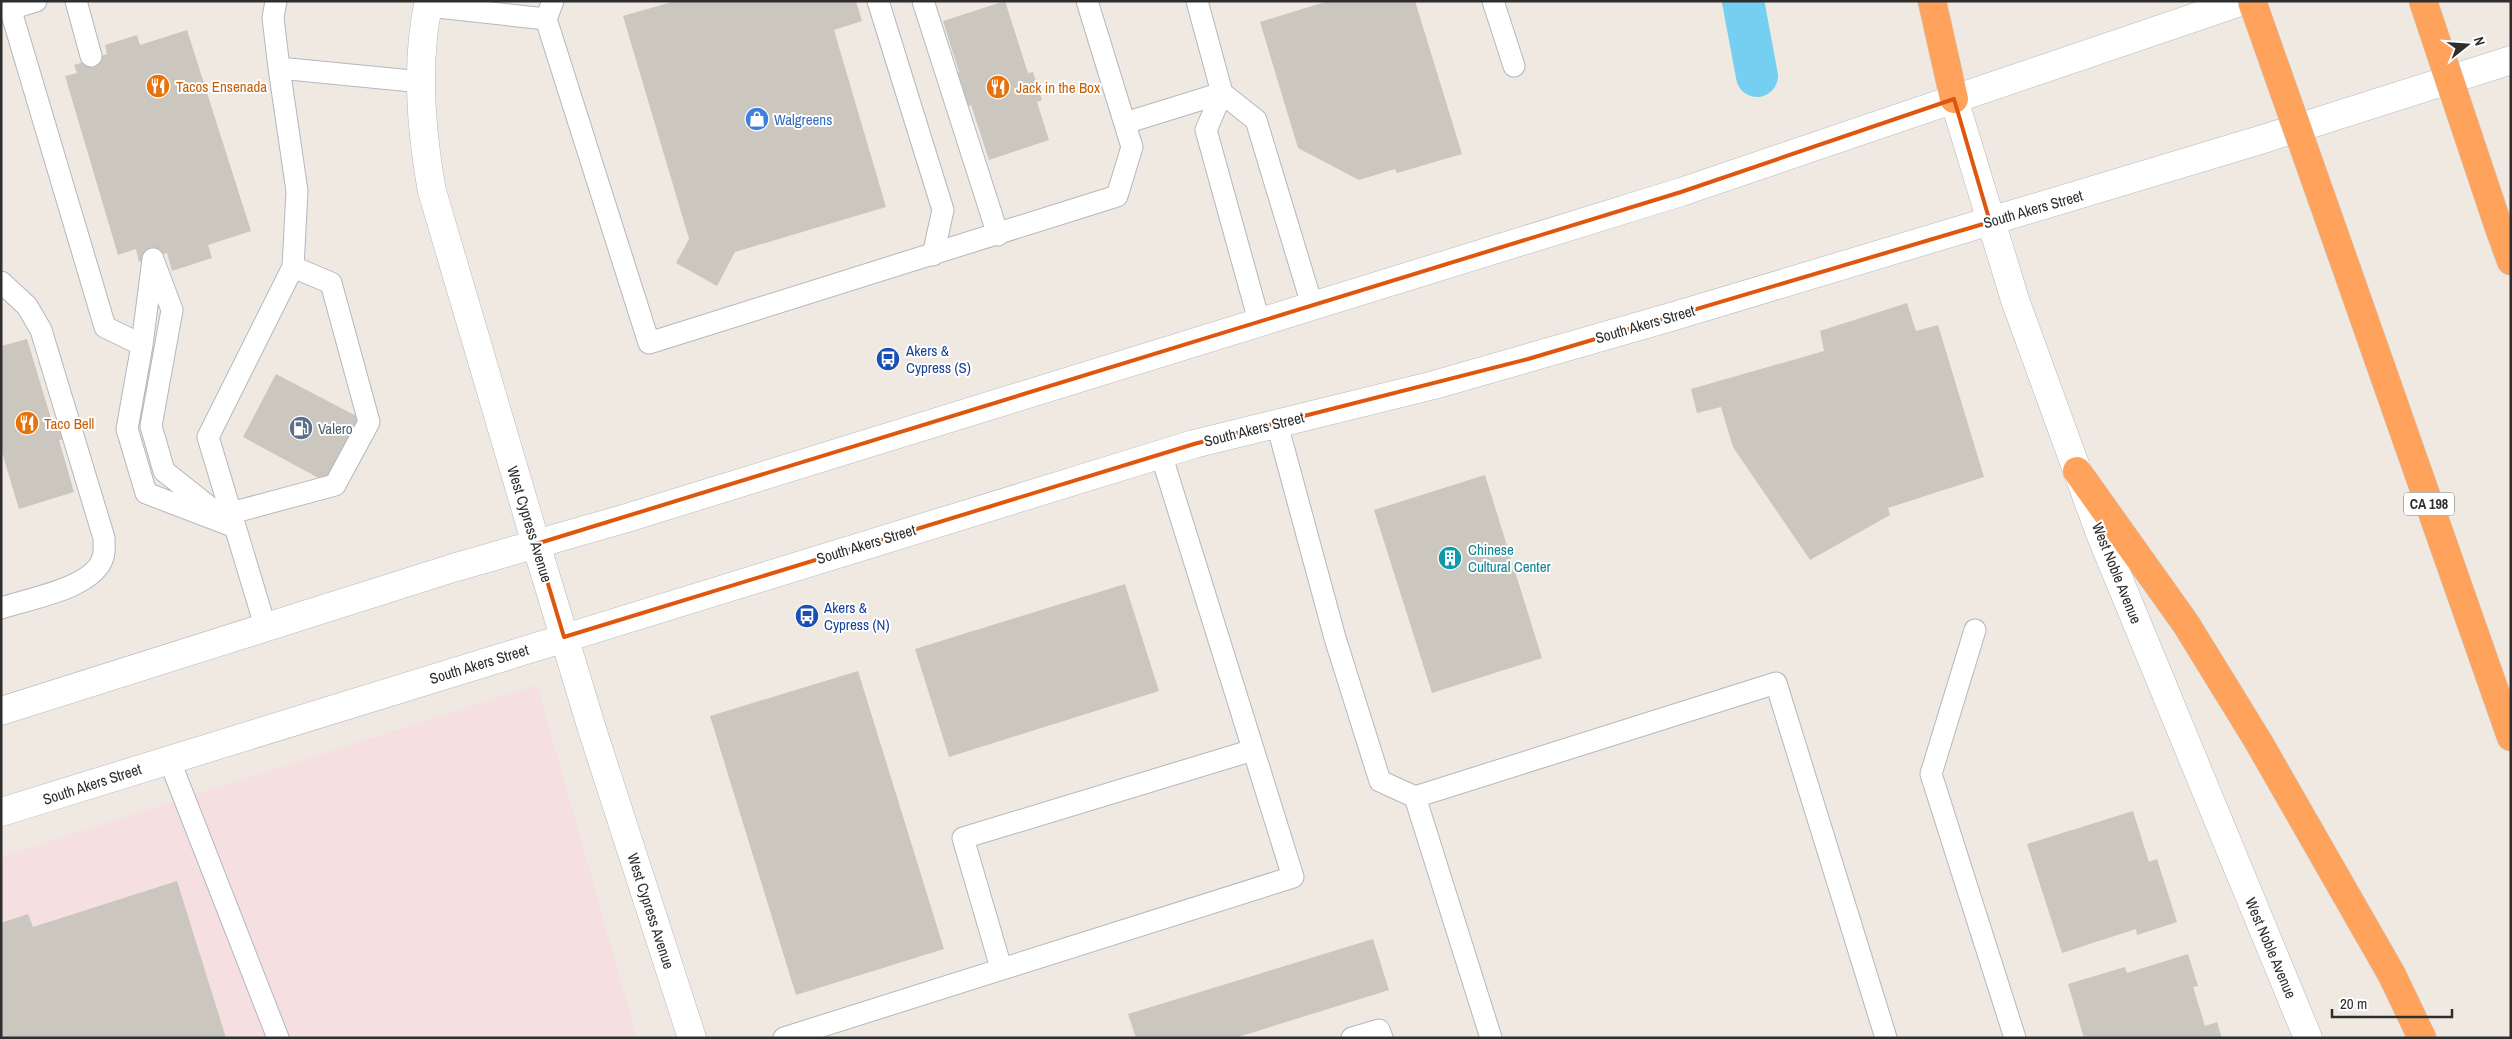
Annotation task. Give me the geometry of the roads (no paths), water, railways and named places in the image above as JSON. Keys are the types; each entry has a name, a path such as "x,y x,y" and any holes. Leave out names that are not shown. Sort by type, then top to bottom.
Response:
{"highway":[{"path":"1932,1 1954,99"},
{"name":"CA 198","path":"2252,1 2511,737"},
{"path":"2423,1 2511,261"},
{"path":"2078,471 2186,624 2258,741 2392,975 2422,1038"}],"main road":[{"path":"1,711 536,544 1681,192 2243,1"},
{"name":"West Cypress Avenue","path":"428,4 422,82 426,158 436,209 592,729 692,1038"},
{"name":"South Akers Street","path":"1,812 1161,454 1528,359 2260,140 2511,60"},
{"name":"West Noble Avenue","path":"1954,99 2015,300 2078,471 2141,634 2308,1038"}],"lane":[{"path":"36,1 9,5 105,327 142,345"},
{"path":"76,1 91,56"},
{"path":"266,628 208,437 293,267 298,191 273,18 276,1"},
{"path":"878,1 944,210 933,255"},
{"path":"923,1 998,235"},
{"path":"428,4 549,10 649,343 1118,196 1132,147 1087,1"},
{"path":"1197,1 1222,93 1256,120 1312,305"},
{"path":"1493,1 1514,66"},
{"path":"280,68 422,82"},
{"path":"1125,123 1222,93"},
{"path":"1222,93 1206,130 1259,321"},
{"path":"233,520 164,471 151,426 172,310 153,259 142,345 127,429 146,493 233,520 335,484 369,422 331,284 293,267"},
{"path":"1,282 27,306 41,330 104,538 103,558 96,571 82,582 1,608"},
{"path":"1277,424 1335,638 1380,781 1415,797 1776,683 1886,1038"},
{"path":"784,1038 1293,877 1161,454"},
{"path":"1975,630 1931,774 2014,1038"},
{"path":"1001,968 963,838 1253,750"},
{"path":"169,759 278,1038"},
{"path":"1415,797 1491,1038"},
{"path":"1352,1038 1379,1030 1382,1038"}],"waterway":[{"path":"1743,1 1757,76"}],"place":[{"name":"Tacos Ensenada","path":"158,86"},
{"name":"Jack in the Box","path":"998,87"},
{"name":"Walgreens","path":"757,119"},
{"name":"Akers & Cypress (S)","path":"888,359"},
{"name":"Taco Bell","path":"27,423"},
{"name":"Valero","path":"301,428"},
{"name":"Chinese Cultural Center","path":"1450,558"},
{"name":"Akers & Cypress (N)","path":"807,616"}]}
